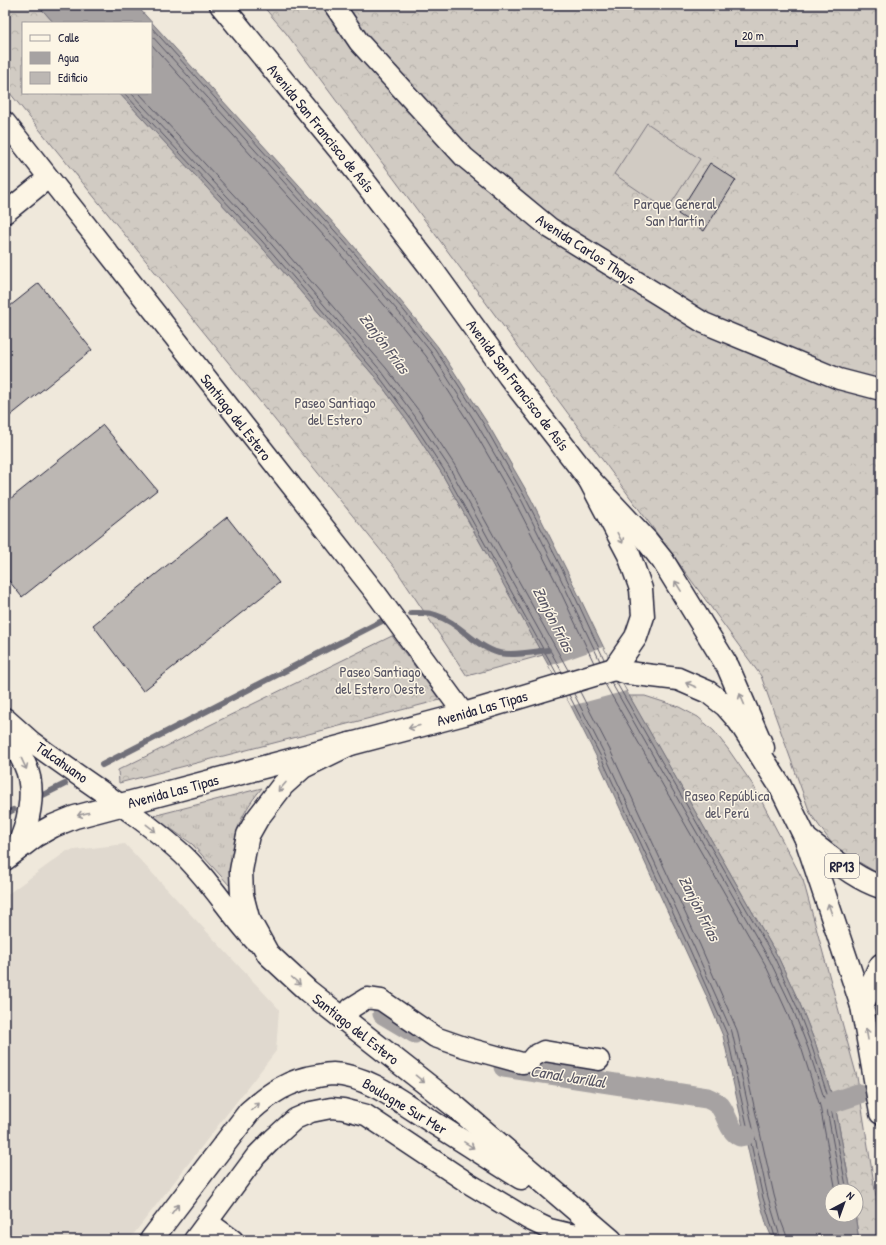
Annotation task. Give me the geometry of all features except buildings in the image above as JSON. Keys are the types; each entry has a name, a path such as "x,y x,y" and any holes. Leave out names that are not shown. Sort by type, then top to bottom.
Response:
{"main road":[{"name":"Avenida San Francisco de Asís","path":"221,5 357,172 428,264 509,376 589,479 647,541 663,561 728,667 780,786"},
{"path":"589,479 629,555 641,589 643,616 636,637 614,669 628,673 678,679 708,692 726,706 739,721 780,786 806,839 862,1006 881,1113"},
{"name":"Avenida Las Tipas","path":"10,854 52,826 75,816 464,714 614,669"},
{"path":"5,730 26,766 30,795 28,821 25,832 10,854"},
{"name":"Avenida Las Tipas","path":"268,954 248,918 242,895 241,871 248,836 267,804 283,785 303,768 350,744"},
{"name":"RP13","path":"806,839 852,873 872,884 881,887"},
{"name":"Santiago del Estero","path":"268,954 308,991 457,1108 610,1239"},
{"path":"862,1006 881,965"},
{"name":"Boulogne Sur Mer","path":"151,1240 249,1112 278,1088 310,1077 333,1074 359,1078 387,1093 588,1220"}],"street":[{"name":"Avenida Carlos Thays","path":"334,5 359,42 464,157 550,228 704,323 839,379 881,390"},
{"name":"Santiago del Estero","path":"5,122 375,592 464,714"},
{"path":"5,213 48,178"},
{"name":"Talcahuano","path":"5,718 31,741 121,804"},
{"name":"Santiago del Estero","path":"121,804 166,840 194,865 244,929 268,954"},
{"path":"345,1020 351,1008 367,998 381,1000 435,1037 522,1063 528,1062 534,1056 544,1051 599,1060"},
{"name":"Boulogne Sur Mer","path":"194,1240 256,1156 295,1119 311,1112 331,1108 343,1109 366,1115"},
{"name":"Santiago del Estero","path":"366,1115 468,1183 528,1219 550,1229 570,1234 610,1239"},
{"path":"208,1222 233,1240"}],"shaded area":[{"path":"125,844 279,1009 276,1051 129,1240 5,1240 5,896 67,851"}],"green space":[{"name":"Paseo Santiago del Estero","path":"5,5 38,5 53,22 22,22 22,94 120,94 259,244 375,377 407,420 441,472 543,655 467,676 395,568 5,87"},
{"name":"Parque General San Martín","path":"262,5 881,5 881,875 835,848 810,813 761,676 286,33"},
{"path":"647,123 700,159 667,210 614,174"},
{"name":"Paseo Santiago del Estero Oeste","path":"392,636 440,700 119,783 118,770"},
{"name":"Paseo República del Perú","path":"629,696 645,696 679,707 698,717 714,731 753,785 803,880 857,1077 881,1228 881,1236 879,1240 859,1240 856,1223 864,1223 864,1183 850,1183 835,1105 816,1045 800,1004 778,957"},
{"path":"262,788 245,811 236,834 232,858 230,886 192,844 153,816"}],"water":[{"path":"38,5 136,5 151,22 53,22"},
{"name":"Zanjón Frías","path":"152,23 346,237 404,305 438,347 486,421 530,497 614,669 778,957 800,1004 816,1045 835,1105 850,1183 824,1183 824,1223 856,1223 859,1240 773,1240 759,1199 723,1036 706,995 596,756 571,706 441,472 407,420 375,377 259,244 120,94 152,94"}],"pier":[{"path":"603,647 626,691 571,706 549,666"}],"waterway":[{"path":"411,613 429,613 444,618 482,646 499,653 517,654 548,650"},
{"path":"102,765 382,621"},
{"name":"Canal Jarillal","path":"41,796 65,784"},
{"name":"Canal Jarillal","path":"5,814 13,810"},
{"name":"Canal Jarillal","path":"383,1014 415,1033"},
{"name":"Canal Jarillal","path":"504,1067 707,1098 720,1106 736,1134 740,1136 745,1135"},
{"name":"Canal Jarillal","path":"834,1102 858,1094"}]}
